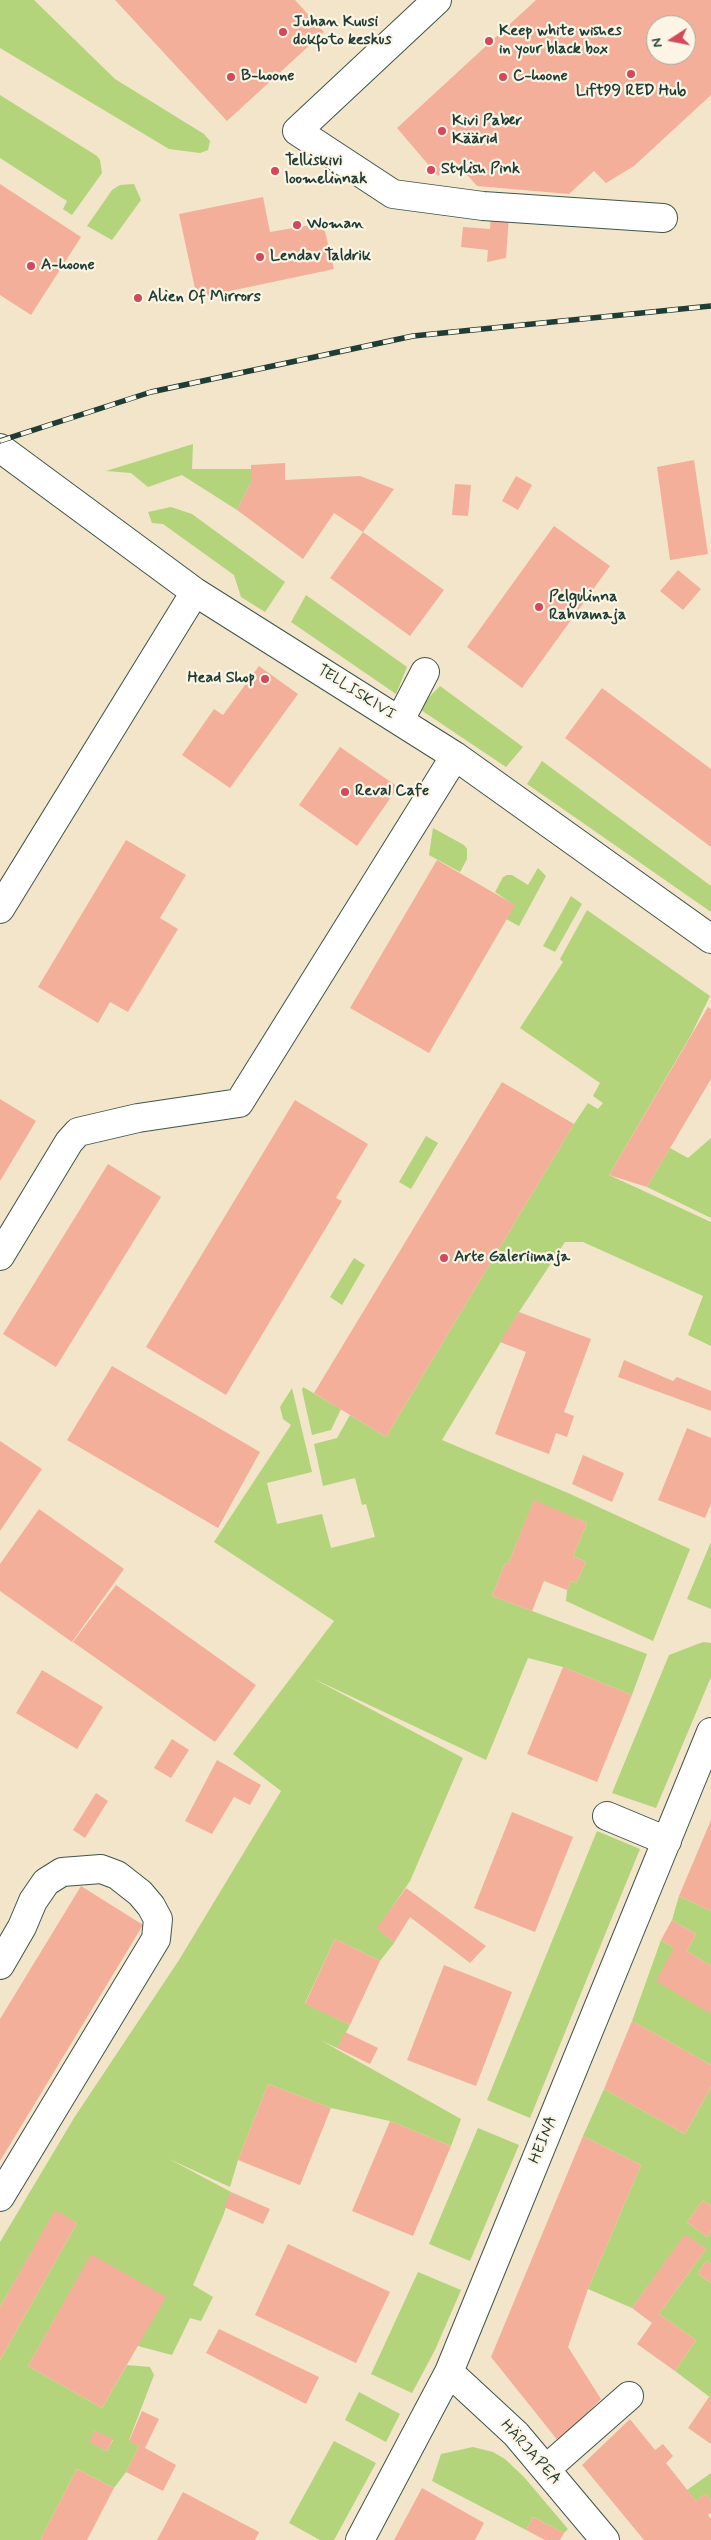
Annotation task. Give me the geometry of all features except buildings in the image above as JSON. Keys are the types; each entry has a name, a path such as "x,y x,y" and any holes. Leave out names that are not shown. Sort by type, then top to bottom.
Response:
{"street":[{"path":"437,0 297,131 393,194 483,206 663,218"},
{"name":"TELLISKIVI","path":"0,448 195,592 455,756 711,939"},
{"path":"0,909 195,592"},
{"path":"400,720 424,672"},
{"path":"0,1256 69,1142 78,1132 138,1118 239,1103 455,756"},
{"name":"HEINA","path":"360,2540 449,2372 711,1732"},
{"path":"607,1816 667,1840"},
{"path":"0,1965 22,1927 33,1901 46,1882 62,1872 101,1870 117,1875 140,1893 151,1906 158,1919 156,1940 0,2197"},
{"name":"HÄRJAPEA","path":"449,2372 516,2434 605,2540"},
{"path":"546,2469 629,2396"}],"green space":[{"path":"0,0 34,0 115,79 204,134 210,141 208,150 200,153 169,149 0,48"},
{"path":"0,95 97,156 100,160 102,173 72,215 63,209 67,201 0,158"},
{"path":"134,184 141,200 112,240 87,226 112,190 120,185"},
{"path":"193,444 192,469 251,469 251,482 237,510 182,475 148,487 131,473 106,471"},
{"path":"171,507 192,514 285,582 265,612 241,597 234,575 163,524 152,523 148,512"},
{"path":"306,595 407,667 396,694 291,622"},
{"path":"440,686 523,747 506,767 421,710 428,698"},
{"path":"542,761 711,886 711,912 527,784"},
{"path":"433,828 464,845 467,849 467,859 460,872 429,855"},
{"path":"538,868 546,876 519,926 506,919 514,905 495,892 503,877 507,875 512,875 528,885"},
{"path":"571,896 582,904 555,952 543,946"},
{"path":"587,910 710,996 691,1035 609,1175 711,1222 711,1346 688,1335 703,1296 583,1242 565,1242 519,1312 442,1440 568,1493 690,1549 653,1641 566,1601 567,1590 571,1581 576,1583 586,1562 573,1556 587,1523 534,1501 508,1564 505,1563 492,1596 647,1654 632,1695 563,1667 528,1658 486,1760 312,1678 463,1758 410,1881 378,1928 394,1943 380,1961 335,1939 305,2003 350,2025 337,2048 322,2041 461,2119 451,2146 390,2121 331,2108 268,2084 238,2160 230,2187 169,2159 231,2192 223,2216 193,2285 213,2297 201,2321 190,2318 172,2355 138,2346 91,2255 28,2366 102,2408 127,2365 150,2367 154,2375 129,2440 139,2446 126,2472 114,2488 77,2469 40,2540 0,2540 0,2360 77,2223 55,2211 0,2307 0,2242 74,2118 179,1960 281,1791 233,1754 334,1621 214,1542 291,1425 283,1419 280,1407 292,1388 312,1472 267,1483 277,1524 322,1514 331,1548 375,1537 366,1504 362,1505 355,1478 323,1486 314,1444 337,1438 350,1415 386,1437 574,1124 588,1103 598,1109 603,1103 593,1096 600,1083 520,1028 563,962 560,959","holes":["95,2431 113,2440 107,2451 90,2442"]},
{"path":"426,1136 438,1143 411,1189 399,1182"},
{"path":"711,1138 711,1218 647,1187 670,1148 688,1158"},
{"path":"354,1258 365,1265 342,1305 330,1297"},
{"path":"303,1387 341,1409 331,1430 312,1435 302,1390"},
{"path":"711,1542 711,1609 687,1599"},
{"path":"703,1642 711,1643 711,1677 656,1808 612,1793 669,1655"},
{"path":"597,1831 640,1849 530,2118 487,2100"},
{"path":"679,1896 711,1911 711,1966 687,1951 696,1934 672,1920"},
{"path":"661,1940 674,1948 711,2014 711,2065 632,2021"},
{"path":"711,2087 711,2206 703,2200 687,2222 707,2237 711,2231 711,2264 706,2261 698,2274 711,2283 711,2398 675,2371 696,2340 659,2314 706,2249 685,2235 632,2308 588,2289 641,2165 583,2136 604,2089 685,2134"},
{"path":"478,2128 519,2145 470,2261 429,2244"},
{"path":"418,2272 461,2290 435,2350 412,2393 371,2374"},
{"path":"359,2392 400,2414 386,2442 345,2420"},
{"path":"334,2441 376,2463 334,2540 320,2540 289,2523"},
{"path":"473,2447 493,2452 505,2459 524,2477 568,2529 564,2533 533,2517 526,2530 432,2481 441,2454"},
{"path":"711,2473 711,2501 705,2494 696,2501 687,2490"}],"railway":[{"path":"0,441 151,392 413,336 711,306"}],"place":[{"name":"Juhan Kuusi dokfoto keskus","path":"283,32"},
{"name":"Keep white wishes in your black box","path":"489,41"},
{"name":"Lift99 RED Hub","path":"631,74"},
{"name":"B-hoone","path":"231,77"},
{"name":"C-hoone","path":"503,77"},
{"name":"Kivi Paber Käärid","path":"442,131"},
{"name":"Stylish Pink","path":"431,170"},
{"name":"Telliskivi loomelinnak","path":"275,171"},
{"name":"Woman","path":"297,225"},
{"name":"Lendav Taldrik","path":"260,257"},
{"name":"A-hoone","path":"31,266"},
{"name":"Alien Of Mirrors","path":"138,298"},
{"name":"Pelgulinna Rahvamaja","path":"539,607"},
{"name":"Head Shop","path":"265,679"},
{"name":"Reval Cafe","path":"345,792"},
{"name":"Arte Galeriimaja","path":"444,1258"}]}
